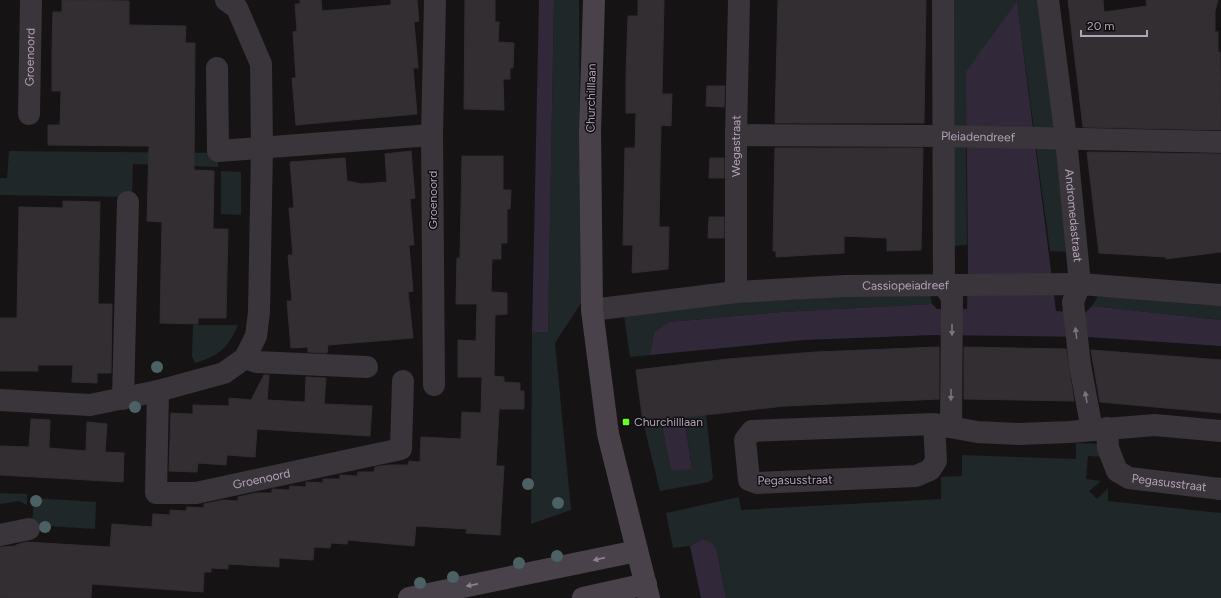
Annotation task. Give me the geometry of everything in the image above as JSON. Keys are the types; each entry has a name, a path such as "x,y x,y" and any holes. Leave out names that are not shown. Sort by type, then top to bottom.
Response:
{"street":[{"name":"Groenoord","path":"29,114 31,0"},
{"name":"Groenoord","path":"434,385 432,135 435,0"},
{"name":"Churchilllaan","path":"594,0 590,131 592,310 608,434 647,591"},
{"name":"Wegastraat","path":"736,292 738,0"},
{"path":"942,426 952,363 954,289 942,136 943,0"},
{"name":"Andromedastraat","path":"1048,0 1066,139 1080,364 1099,429"},
{"path":"0,400 90,405 158,391 224,373 246,358 256,336 260,312 262,148 260,64 237,3"},
{"path":"218,68 218,151 432,135"},
{"name":"Pleiadendreef","path":"736,135 942,136 1221,142"},
{"path":"123,399 128,202"},
{"name":"Cassiopeiadreef","path":"592,310 736,292 846,286 954,289 1056,284 1076,293 1221,295"},
{"path":"246,358 257,362 367,367"},
{"name":"Groenoord","path":"158,391 156,494 196,493 401,449 403,381"},
{"name":"Pegasusstraat","path":"942,426 936,461 930,470 916,476 757,484 749,480 745,440 752,431 942,426 977,432 1019,434 1155,425 1221,431"},
{"name":"Pegasusstraat","path":"1099,429 1117,471 1129,478 1221,489"},
{"path":"0,535 28,529"},
{"path":"409,598 638,551"},
{"path":"583,598 647,591"}],"shaded area":[{"path":"539,0 554,0 548,332 532,333"},
{"path":"554,0 579,0 581,303 555,343 571,510 531,524 532,333 548,332"},
{"path":"954,0 1040,0 1056,131 1034,130 1017,2 966,131 951,129"},
{"path":"1017,1 1056,311 1085,313 1092,306 1221,320 1221,346 1088,337 934,335 804,340 650,355 654,332 669,322 781,312 932,304 937,309 967,309 966,72"},
{"path":"950,143 966,144 967,245 952,246"},
{"path":"1036,147 1057,148 1071,252 1050,251"},
{"path":"9,151 218,153 218,167 133,164 132,197 0,195 0,178 7,178"},
{"path":"221,171 241,172 241,215 221,214"},
{"path":"930,292 932,304 781,312 669,322 654,332 650,355 630,357 624,315 727,303"},
{"path":"1098,296 1221,303 1221,320 1092,306"},
{"path":"193,325 238,325 230,340 222,350 217,354 195,363 192,356"},
{"path":"706,414 713,478 709,482 660,491 643,422 661,420 671,471 692,468 684,417"},
{"path":"684,417 692,469 671,471 661,420"},
{"path":"1076,443 1098,444 1103,457 1088,456 1086,479 1101,481 1089,491 1097,499 1108,488 1108,501 1221,513 1221,598 726,598 717,551 702,539 690,546 673,548 666,513 739,497 741,510 941,499 941,477 962,476 962,455 1076,459"},
{"path":"0,493 27,494 27,505 19,501 0,504"},
{"path":"34,498 96,502 95,529 32,525"},
{"path":"702,539 712,543 717,551 726,598 701,598 690,546"}],"building":[{"path":"62,0 129,1 129,25 186,26 185,43 195,43 194,170 214,171 213,229 228,229 226,318 198,318 198,324 160,323 162,222 147,221 149,146 48,145 48,125 60,125 61,91 52,91 52,51 53,12 62,12"},
{"path":"300,0 321,0 322,11 391,5 391,0 417,0 419,21 414,22 418,68 413,68 417,114 296,125 292,78 296,78 293,32 297,31 295,4 300,4"},
{"path":"465,0 495,0 495,22 499,22 498,42 514,43 513,68 510,68 510,79 503,79 504,110 464,109"},
{"path":"638,0 664,0 662,94 672,94 671,126 661,125 660,167 659,227 669,227 668,269 632,273 633,245 623,245 625,148 635,148 636,113 626,113 626,75 628,16 638,16"},
{"path":"778,0 926,0 924,123 775,123"},
{"path":"1068,0 1103,0 1104,12 1147,6 1146,0 1218,0 1215,11 1215,32 1218,32 1218,52 1220,52 1221,130 1083,127"},
{"path":"707,86 725,86 724,107 706,106"},
{"path":"775,148 923,148 921,250 887,251 887,238 844,236 844,253 776,257 776,251 773,251"},
{"path":"411,151 415,198 410,199 414,245 409,245 413,291 408,292 413,338 328,345 327,353 308,352 308,347 291,348 287,301 292,301 288,255 293,255 289,208 294,208 290,162 345,158 347,181 362,184 387,182 385,154"},
{"path":"1087,152 1221,154 1221,252 1166,259 1166,257 1099,253"},
{"path":"462,156 503,156 503,190 511,190 510,209 507,209 507,243 501,243 501,259 492,259 491,292 507,293 507,314 495,315 494,376 504,377 504,382 520,383 520,391 524,391 524,409 499,409 496,466 504,466 500,535 466,533 467,529 416,526 414,546 348,540 347,544 331,543 330,548 314,547 313,560 279,558 279,567 228,564 228,569 211,568 211,572 204,572 203,592 92,584 91,598 0,598 0,547 16,546 26,542 110,547 112,524 152,527 153,514 170,515 170,510 186,511 187,507 204,508 204,504 224,500 238,501 238,497 256,493 272,493 272,489 289,490 290,486 306,487 306,482 323,483 323,479 340,479 340,475 357,476 358,472 374,472 375,467 388,465 408,465 409,461 420,462 421,437 461,439 462,412 481,413 482,377 458,377 458,340 476,341 477,304 456,304 457,258 460,258"},
{"path":"710,158 724,158 724,178 709,178"},
{"path":"63,201 100,202 98,304 112,304 111,373 97,373 97,383 72,382 73,365 38,365 38,371 0,371 0,318 17,318 19,207 63,208"},
{"path":"709,217 724,217 724,238 708,238"},
{"path":"939,347 939,399 785,406 643,422 636,370 728,359 815,352"},
{"path":"964,347 1066,349 1074,401 964,399"},
{"path":"1091,350 1221,360 1221,413 1100,402"},
{"path":"264,375 269,375 267,400 305,402 306,377 326,378 324,404 372,406 370,436 257,429 255,457 227,455 226,465 198,463 197,472 169,471 171,413 193,414 193,405 229,406 229,398 251,400"},
{"path":"31,419 50,420 49,448 86,451 87,422 107,424 105,452 124,453 123,482 0,475 0,446 29,447"}],"place":[{"name":"Churchilllaan","path":"626,422"}]}
